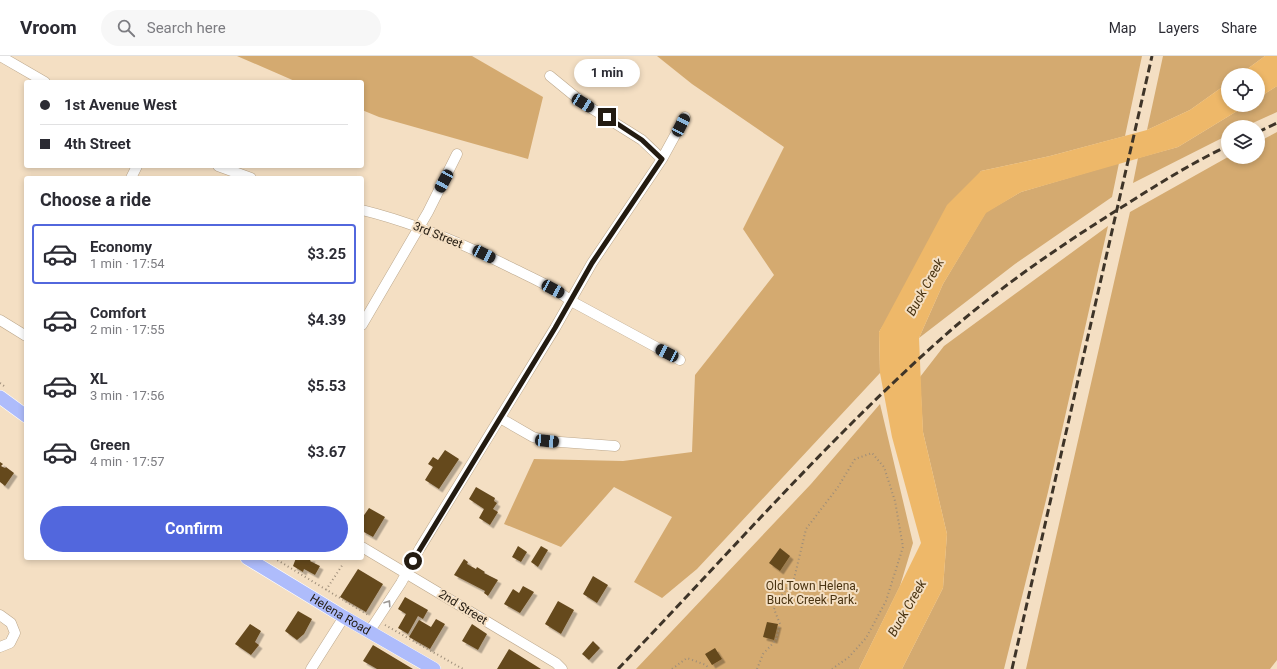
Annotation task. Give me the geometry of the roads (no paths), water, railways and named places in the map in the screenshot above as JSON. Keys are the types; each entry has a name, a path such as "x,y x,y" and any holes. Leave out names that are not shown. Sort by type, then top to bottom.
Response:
{"main road":[{"path":"0,397 6,405 24,415"},
{"name":"Helena Road","path":"251,560 369,632 434,669"}],"street":[{"path":"0,56 42,80"},
{"path":"550,76 583,103 642,140 662,159"},
{"path":"369,632 571,301 612,230 662,159 686,117"},
{"path":"364,322 419,226 458,154"},
{"path":"224,168 246,176"},
{"name":"3rd Street","path":"364,211 419,226 459,242 526,275 680,360"},
{"path":"0,320 24,335"},
{"path":"500,418 533,437 547,441 615,446"},
{"name":"2nd Street","path":"364,548 556,663 562,669"},
{"path":"0,615 11,623 15,633 10,643 0,647"},
{"path":"311,669 344,617"}],"water":[{"path":"1265,56 1277,56 1277,86 1265,94 1265,68 1249,68"},
{"name":"Buck Creek","path":"1221,88 1221,112 1236,112 1178,147 1021,192 986,213 943,284 919,338 923,432 947,534 943,588 902,669 859,669 921,543 892,437 880,373 879,332 947,205 981,171 1050,156 1147,130 1190,110"}],"railway":[{"path":"1012,669 1152,56"},
{"path":"1265,129 1277,123"},
{"path":"618,669 822,453 864,411 951,330 1034,265 1078,235 1174,175 1221,150"}],"park label":[{"name":"Old Town Helena, Buck Creek Park.","path":"812,593"}]}
